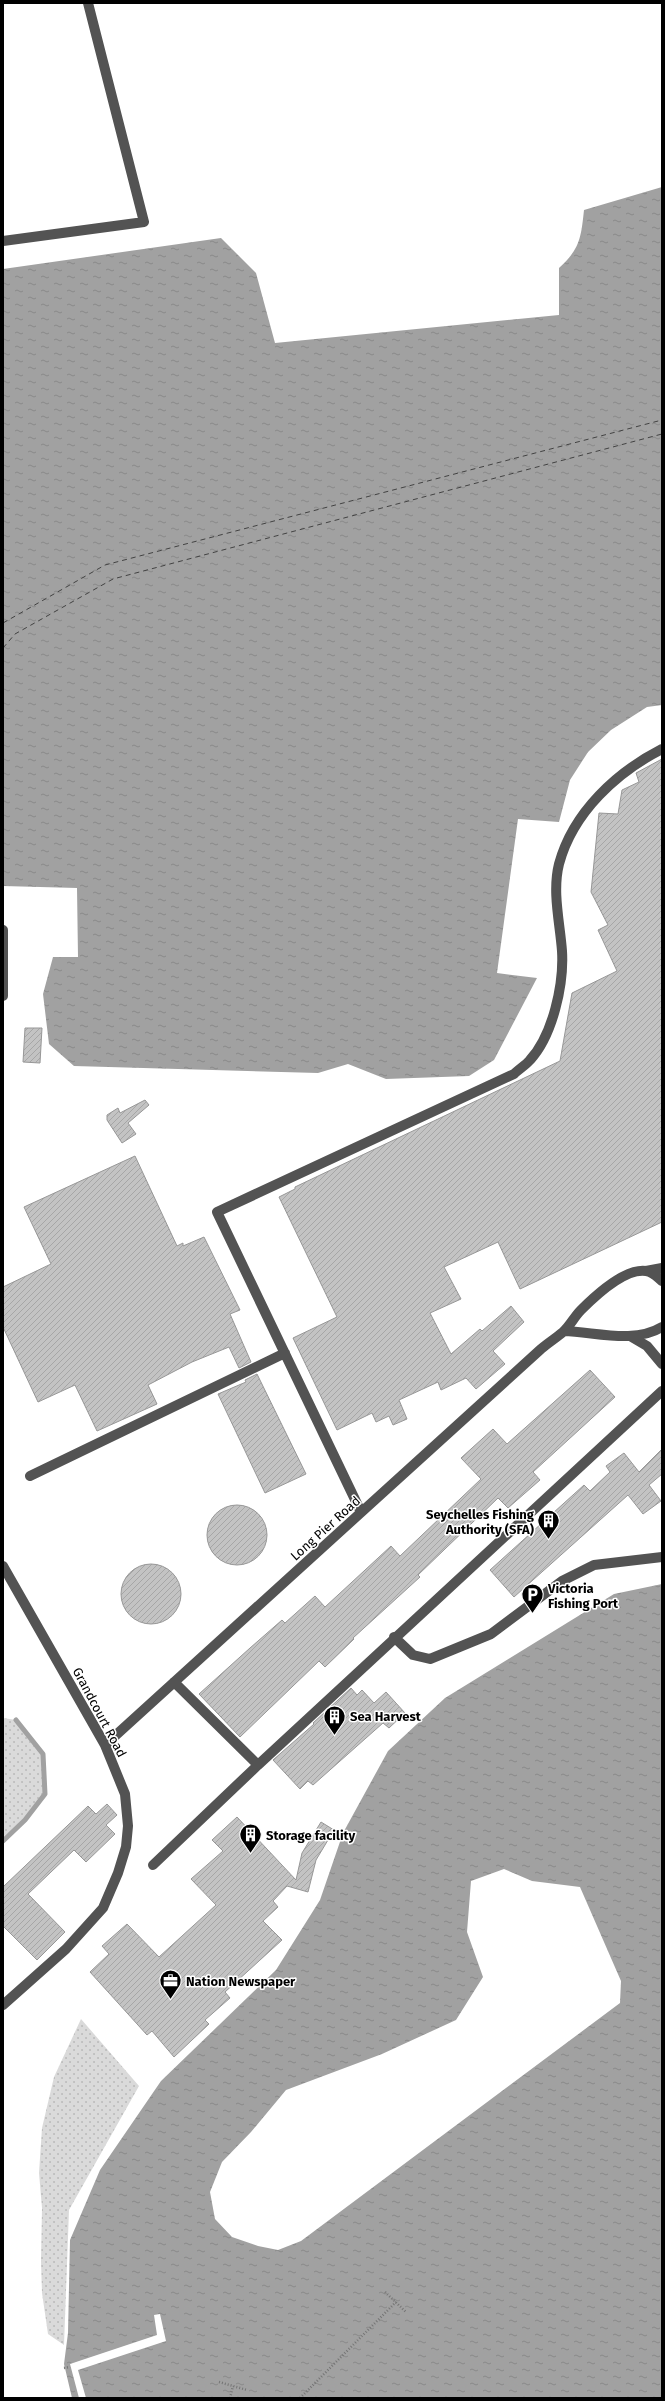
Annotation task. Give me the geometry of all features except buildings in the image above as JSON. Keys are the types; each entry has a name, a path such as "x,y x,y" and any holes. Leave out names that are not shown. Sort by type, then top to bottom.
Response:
{"street":[{"path":"3,241 144,222 88,3"},
{"path":"361,1512 217,1212 514,1074 531,1060 544,1037 563,981 562,952 556,899 559,864 567,844 589,807 605,790 624,772 662,749"},
{"path":"3,930 3,996"},
{"name":"Long Pier Road","path":"105,1745 541,1349 564,1331 580,1311 612,1284 634,1272 662,1268"},
{"path":"646,1271 662,1281"},
{"path":"564,1331 630,1336 643,1335 662,1327"},
{"path":"630,1336 647,1346 662,1364"},
{"path":"30,1476 285,1353"},
{"path":"153,1865 394,1637 662,1390"},
{"path":"394,1637 413,1655 430,1659 490,1634 562,1581 594,1565 662,1557"},
{"name":"Grandcourt Road","path":"3,1566 105,1745 125,1794 128,1826 126,1847 112,1891 104,1908 66,1949 3,2005"},
{"path":"174,1682 258,1765"}],"path":[{"path":"385,2292 406,2312"},
{"path":"300,2398 396,2302"},
{"path":"64,2368 70,2367"},
{"path":"219,2382 247,2390"},
{"path":"230,2398 233,2386"}],"shaded area":[{"path":"3,1718 16,1720 43,1754 45,1794 25,1820 3,1837"},
{"path":"81,2019 139,2086 69,2210 64,2345 48,2334 42,2293 42,2208 39,2173 42,2128 54,2077"}],"water":[{"path":"662,187 662,705 647,707 611,730 588,752 570,780 559,822 518,819 497,973 537,978 494,1060 469,1076 386,1079 348,1064 318,1073 74,1066 49,1044 43,994 53,957 78,957 77,888 3,886 3,269 221,238 256,273 275,343 559,315 559,268 575,249 582,228 584,210"},
{"path":"662,1584 662,2398 72,2398 64,2364 68,2333 70,2240 100,2170 161,2081 276,1970 320,1900 343,1833 388,1751 445,1698 614,1594","holes":["504,1869 532,1881 580,1887 621,1981 620,2003 301,2241 278,2250 258,2246 232,2237 215,2219 210,2192 222,2162 251,2132 286,2090 382,2054 456,2020 483,1977 467,1932 471,1881"]}],"pier":[{"path":"160,2314 166,2341 78,2370 86,2398 79,2398 70,2364 157,2335 154,2315"}],"waterway":[{"path":"3,1841 25,1820 45,1794 43,1754 16,1720"}],"ferry route":[{"path":"3,623 105,565 662,420"},
{"path":"3,648 15,634 113,579 662,434"}],"place":[{"name":"Seychelles Fishing Authority (SFA)","path":"549,1540"},
{"name":"Victoria Fishing Port","path":"532,1614"},
{"name":"Sea Harvest","path":"334,1736"},
{"name":"Storage facility","path":"250,1854"},
{"name":"Nation Newspaper","path":"171,2000"}]}
